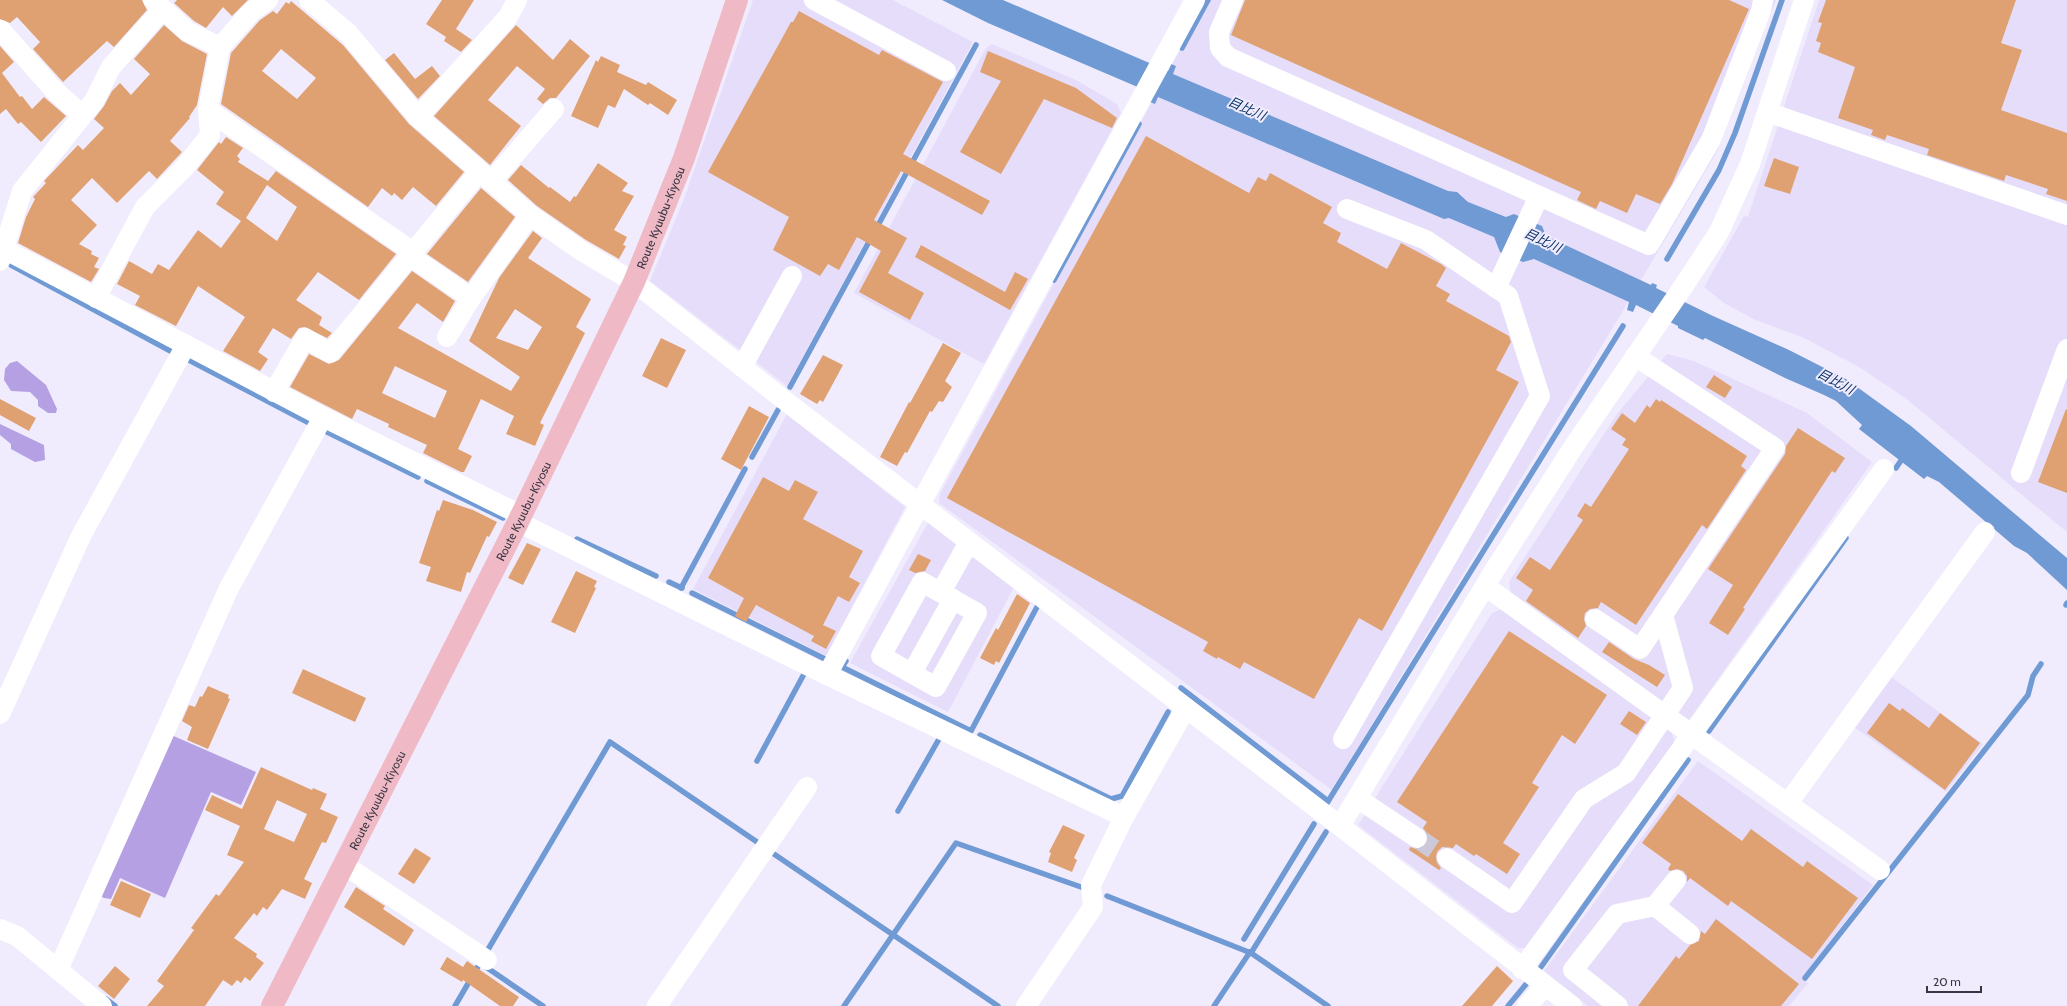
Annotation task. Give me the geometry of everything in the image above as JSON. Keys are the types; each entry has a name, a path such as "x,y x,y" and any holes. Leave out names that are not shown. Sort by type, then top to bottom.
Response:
{"main road":[{"name":"Route Kyuubu-Kiyosu","path":"272,1006 520,519 634,282 684,158 737,0"}],"street":[{"path":"96,298 145,207 184,167 210,135 208,110 220,47 252,10 268,0"},
{"path":"418,117 508,17 517,0"},
{"path":"814,0 946,71"},
{"path":"827,675 1195,0"},
{"path":"1234,0 1219,32 1220,48 1228,58 1649,245 1711,140 1761,11 1763,0"},
{"path":"1340,826 1485,586 1572,449 1683,288 1719,232 1750,164 1804,0"},
{"path":"314,1 348,33 418,117 530,215 580,250 634,282 969,542 1340,826 1544,986 1568,1003 1582,978"},
{"path":"220,47 187,31 157,5 111,67 94,101 22,192 1,252 96,298 520,519 827,675 1124,817"},
{"path":"1,30 53,88 82,115"},
{"path":"274,392 306,338 330,353 412,254 485,177 554,109"},
{"path":"208,110 412,254 471,298"},
{"path":"1767,112 2067,215"},
{"path":"1496,288 1539,196"},
{"path":"1343,739 1540,396 1508,296 1426,240 1347,209"},
{"path":"447,337 471,298 530,215"},
{"path":"742,367 792,276"},
{"path":"0,714 81,536 186,345"},
{"path":"2021,473 2067,349"},
{"path":"1595,619 1640,649 1775,448 1635,356"},
{"path":"58,970 229,588 323,417"},
{"path":"1522,969 1884,469"},
{"path":"1788,803 1985,532"},
{"path":"912,673 947,596 969,542"},
{"path":"922,582 947,596 977,613 936,687 881,656 922,582"},
{"path":"1485,586 1692,733 1880,870"},
{"path":"1447,858 1512,903 1584,799 1626,773 1683,688 1663,615"},
{"path":"1026,1006 1093,907 1091,885 1124,817 1186,708"},
{"path":"657,1006 807,787"},
{"path":"1357,798 1417,838"},
{"path":"343,864 487,960"},
{"path":"1618,1006 1573,970 1617,914 1655,906 1676,880"},
{"path":"1655,906 1690,934"},
{"path":"0,928 17,936 102,1006"},
{"path":"1527,1006 1544,986"}],"shaded area":[{"path":"753,0 893,0 973,42 787,386 650,281 684,199"},
{"path":"1207,0 1776,0 1718,150 1621,314 1332,790 939,503 940,494"},
{"path":"1819,0 2067,0 2067,532 1904,397 1859,367 1802,337 1753,319 1724,303 1704,287 1744,216 1748,217"},
{"path":"992,44 1078,81 1117,104 1121,113 984,364 854,293 986,48"},
{"path":"1667,354 1694,361 1807,413 1872,462 1689,720 1511,594 1509,582 1617,414"},
{"path":"17,361 46,385 57,409 56,413 48,413 38,406 38,400 30,392 11,391 4,380 5,369 10,363"},
{"path":"787,414 905,507 826,656 693,589"},
{"path":"0,424 44,445 45,460 35,462 11,449 11,444 0,435"},
{"path":"929,521 1014,587 948,712 850,663"},
{"path":"1502,609 1672,733 1675,744 1531,948 1518,948 1358,825 1492,613"},
{"path":"1891,677 1983,744 1946,792 1854,727"},
{"path":"169,734 256,772 241,805 211,792 165,898 120,878 111,899 104,898 99,895"},
{"path":"1698,761 1873,885 1802,978 1808,983 1789,1006 1588,1006 1544,971"}],"water":[{"name":"目比川","path":"942,0 1003,0 1168,71 1171,64 1176,66 1173,74 1448,191 1457,192 1468,202 1506,217 1514,214 1542,226 1546,236 1651,285 1652,283 1657,285 1656,288 1713,316 1789,350 1846,379 1911,426 2067,558 2067,590 2027,553 2014,546 1939,482 1927,476 1924,479 1859,429 1862,425 1836,401 1785,378 1705,338 1703,340 1678,328 1678,326 1636,305 1633,312 1627,310 1629,302 1534,259 1523,262 1500,252 1494,237 1449,218 1444,219 1158,97 1155,104 1150,102 1154,94 988,23"}],"building":[{"path":"0,0 142,0 147,10 114,47 107,41 63,82 33,49 40,42 17,17 10,23 0,19"},
{"path":"177,0 248,0 232,16 223,7 206,28 194,21 174,3"},
{"path":"442,0 474,0 456,29 472,40 461,52 444,41 446,37 426,24"},
{"path":"1245,0 1729,0 1749,9 1672,184 1660,204 1636,194 1627,213 1600,201 1596,209 1577,200 1581,192 1231,35"},
{"path":"1826,0 2016,0 2001,43 2022,50 2001,110 2067,133 2067,201 2046,194 2048,189 2006,175 2004,181 1927,155 1929,149 1887,135 1885,140 1871,135 1873,130 1838,118 1855,67 1818,52 1821,43 1816,41 1822,23 1818,22"},
{"path":"291,1 343,45 409,124 464,172 436,206 413,187 402,200 394,193 392,196 382,188 368,207 221,104 231,53 260,20 273,11 277,14 286,2 289,4","holes":["281,49 316,78 297,99 262,71"]},
{"path":"799,11 879,55 882,50 943,82 903,154 990,201 982,215 901,171 874,220 907,238 888,273 924,293 910,320 859,292 881,251 857,237 839,270 828,264 820,276 773,250 789,217 708,172 791,22 793,22"},
{"path":"164,25 182,41 207,54 197,105 189,117 190,118 170,141 182,152 157,179 149,171 117,203 92,178 71,200 97,225 79,244 92,251 91,254 99,258 94,267 99,269 91,282 18,243 26,217 35,199 33,197 46,183 44,181 78,145 83,150 104,128 94,119 104,106 112,91 120,83 131,95 150,74 134,59"},
{"path":"516,25 553,60 570,39 590,56 556,98 550,98 543,104 537,99 545,89 517,66 488,100 521,126 490,165 434,116"},
{"path":"0,46 14,62 2,73 20,97 22,96 32,109 44,97 66,116 41,142 21,122 18,124 6,109 0,114"},
{"path":"988,51 1076,88 1117,118 1112,128 1044,99 1001,174 960,152 1001,81 980,72"},
{"path":"394,53 415,79 432,66 440,76 418,99 385,60"},
{"path":"601,56 620,65 617,72 646,85 648,82 677,100 668,115 650,103 648,105 624,89 615,108 608,105 598,128 571,116 596,60 598,62"},
{"path":"1146,136 1249,193 1258,177 1266,181 1270,173 1332,207 1323,223 1341,233 1337,242 1387,269 1401,243 1441,264 1446,268 1436,286 1450,294 1446,301 1509,336 1511,342 1496,370 1519,382 1382,631 1359,618 1314,699 1244,662 1240,669 1218,657 1217,659 1203,651 1208,642 947,498"},
{"path":"226,137 243,148 237,156 240,159 238,162 268,181 276,171 396,254 359,300 318,272 296,300 322,317 319,325 332,333 327,338 305,327 299,328 291,339 273,328 258,352 268,359 260,371 223,351 245,317 198,286 176,326 135,305 140,296 117,284 129,261 152,274 158,264 169,270 198,230 221,248 241,221 216,204 224,192 197,170 219,142 221,144","holes":["267,185 297,207 277,241 246,218"]},
{"path":"1774,158 1799,167 1790,194 1764,186"},
{"path":"598,163 628,183 622,191 634,196 614,230 627,237 623,245 626,246 619,259 586,240 537,206 508,180 521,165 549,188 550,187 570,202 574,196 576,197"},
{"path":"481,188 515,217 468,282 427,254"},
{"path":"533,231 542,238 528,258 591,299 576,327 585,333 540,423 544,425 535,446 506,434 514,416 481,399 458,449 472,456 464,472 461,472 423,453 427,445 388,427 389,424 357,409 352,419 290,387 309,354 329,364 339,360 412,271 455,301 443,322 417,303 398,328 511,391 520,377 469,341 499,278","holes":["515,309 542,327 528,350 496,338","395,366 447,391 435,418 382,393"]},
{"path":"921,245 1005,292 1015,272 1028,279 1010,310 915,257"},
{"path":"661,338 686,350 667,388 642,376"},
{"path":"943,343 961,353 945,381 952,387 943,402 939,401 932,412 930,411 907,453 905,452 897,466 880,457 909,402 910,403"},
{"path":"823,355 843,365 823,402 820,400 817,404 800,394"},
{"path":"1714,375 1732,387 1725,398 1706,387"},
{"path":"0,399 36,418 29,431 0,415"},
{"path":"1656,399 1660,402 1661,400 1747,456 1741,466 1746,470 1707,529 1702,525 1636,625 1601,602 1598,608 1590,609 1585,613 1584,619 1586,626 1578,638 1526,601 1533,590 1516,578 1530,557 1550,570 1583,520 1577,516 1585,503 1591,507 1629,449 1622,445 1626,439 1611,429 1622,413 1635,423 1647,405 1650,408"},
{"path":"749,406 769,417 741,470 721,459"},
{"path":"2066,409 2067,410 2067,493 2038,482"},
{"path":"1798,428 1845,458 1835,473 1832,471 1743,608 1745,609 1728,635 1709,623 1733,585 1708,569 1785,454 1786,446"},
{"path":"763,477 789,491 795,480 818,492 803,519 863,551 849,577 860,583 849,602 838,596 823,625 836,631 826,649 811,641 814,636 756,605 746,622 735,616 744,598 708,578"},
{"path":"443,500 473,510 497,522 489,537 487,536 470,573 467,572 461,592 426,581 431,567 419,563 437,510 439,511"},
{"path":"527,543 541,549 523,585 508,578"},
{"path":"918,554 931,560 925,571 915,573 909,570"},
{"path":"576,571 597,581 594,587 596,588 575,633 551,622"},
{"path":"1017,594 1030,603 999,663 996,661 994,665 980,658 996,628 998,630"},
{"path":"1509,631 1607,695 1575,744 1562,735 1532,783 1539,787 1503,843 1520,854 1507,874 1476,854 1474,856 1456,844 1453,848 1442,847 1437,852 1437,863 1441,868 1439,870 1409,850 1410,847 1416,849 1422,848 1427,844 1427,833 1423,828 1427,822 1397,802"},
{"path":"1609,642 1634,659 1649,665 1665,675 1657,687 1602,652"},
{"path":"303,669 366,698 355,722 292,693"},
{"path":"208,686 229,695 228,698 230,699 208,749 187,740 192,727 182,721 189,705 195,707 200,696 202,697"},
{"path":"1889,703 1900,711 1902,708 1929,728 1940,713 1980,743 1945,790 1867,733"},
{"path":"1629,711 1646,722 1637,735 1620,724"},
{"path":"261,767 312,790 313,788 327,794 320,809 338,817 326,843 322,842 304,879 312,883 305,899 282,889 267,910 263,907 257,916 254,913 234,938 257,954 256,957 264,963 250,981 245,977 241,983 237,980 232,986 223,980 205,1006 147,1006 164,986 157,981 194,930 191,928 216,894 219,896 244,862 227,855 240,826 205,810 212,795 242,809","holes":["277,800 307,814 294,842 264,829"]},
{"path":"1678,794 1742,841 1751,829 1803,867 1807,861 1858,898 1812,959 1731,901 1728,906 1690,878 1687,882 1687,876 1683,871 1677,869 1670,871 1668,869 1671,864 1642,843"},
{"path":"1063,825 1085,835 1074,858 1077,860 1072,872 1048,862 1051,853 1049,852"},
{"path":"415,848 431,858 414,884 398,874"},
{"path":"121,881 151,894 140,918 110,905"},
{"path":"356,887 385,906 383,909 414,930 404,946 344,907"},
{"path":"1716,919 1799,984 1781,1006 1638,1006 1676,956 1679,959 1690,945 1699,941 1701,931 1705,934"},
{"path":"447,957 463,967 467,961 519,997 513,1006 500,1006 463,980 462,982 440,969"},
{"path":"115,966 130,979 114,999 98,986"},
{"path":"1497,966 1513,981 1492,1006 1462,1006"}],"waterway":[{"path":"1182,48 1208,0"},
{"path":"1667,259 1719,170 1735,133 1782,0"},
{"path":"876,229 976,45"},
{"path":"1054,280 1139,124"},
{"path":"790,387 871,238"},
{"path":"11,265 176,354"},
{"path":"1327,803 1623,326"},
{"path":"185,358 313,425"},
{"path":"752,457 778,410"},
{"path":"321,429 418,477"},
{"path":"1896,468 1904,456"},
{"path":"681,588 745,469"},
{"path":"427,481 503,518"},
{"path":"1709,731 1846,538"},
{"path":"577,539 656,576"},
{"path":"669,582 682,588"},
{"path":"692,593 827,660"},
{"path":"846,661 842,667 971,731 1037,607"},
{"path":"1805,978 2028,695 2033,676 2041,664"},
{"path":"757,761 804,674"},
{"path":"1181,688 1328,801"},
{"path":"980,735 1111,799 1122,796 1168,712"},
{"path":"898,811 939,739"},
{"path":"486,953 610,742 760,844"},
{"path":"1541,967 1688,760"},
{"path":"1244,939 1314,824"},
{"path":"1251,953 1326,832"},
{"path":"844,1006 956,843 1081,887"},
{"path":"771,852 998,1006"},
{"path":"1107,896 1251,953 1328,1006"},
{"path":"1214,1006 1250,952"},
{"path":"455,1006 480,963"},
{"path":"483,965 543,1006"},
{"path":"1508,1006 1527,983"},
{"path":"106,999 115,1006"}],"tunnel":[{"path":"1417,838 1447,858"}]}
